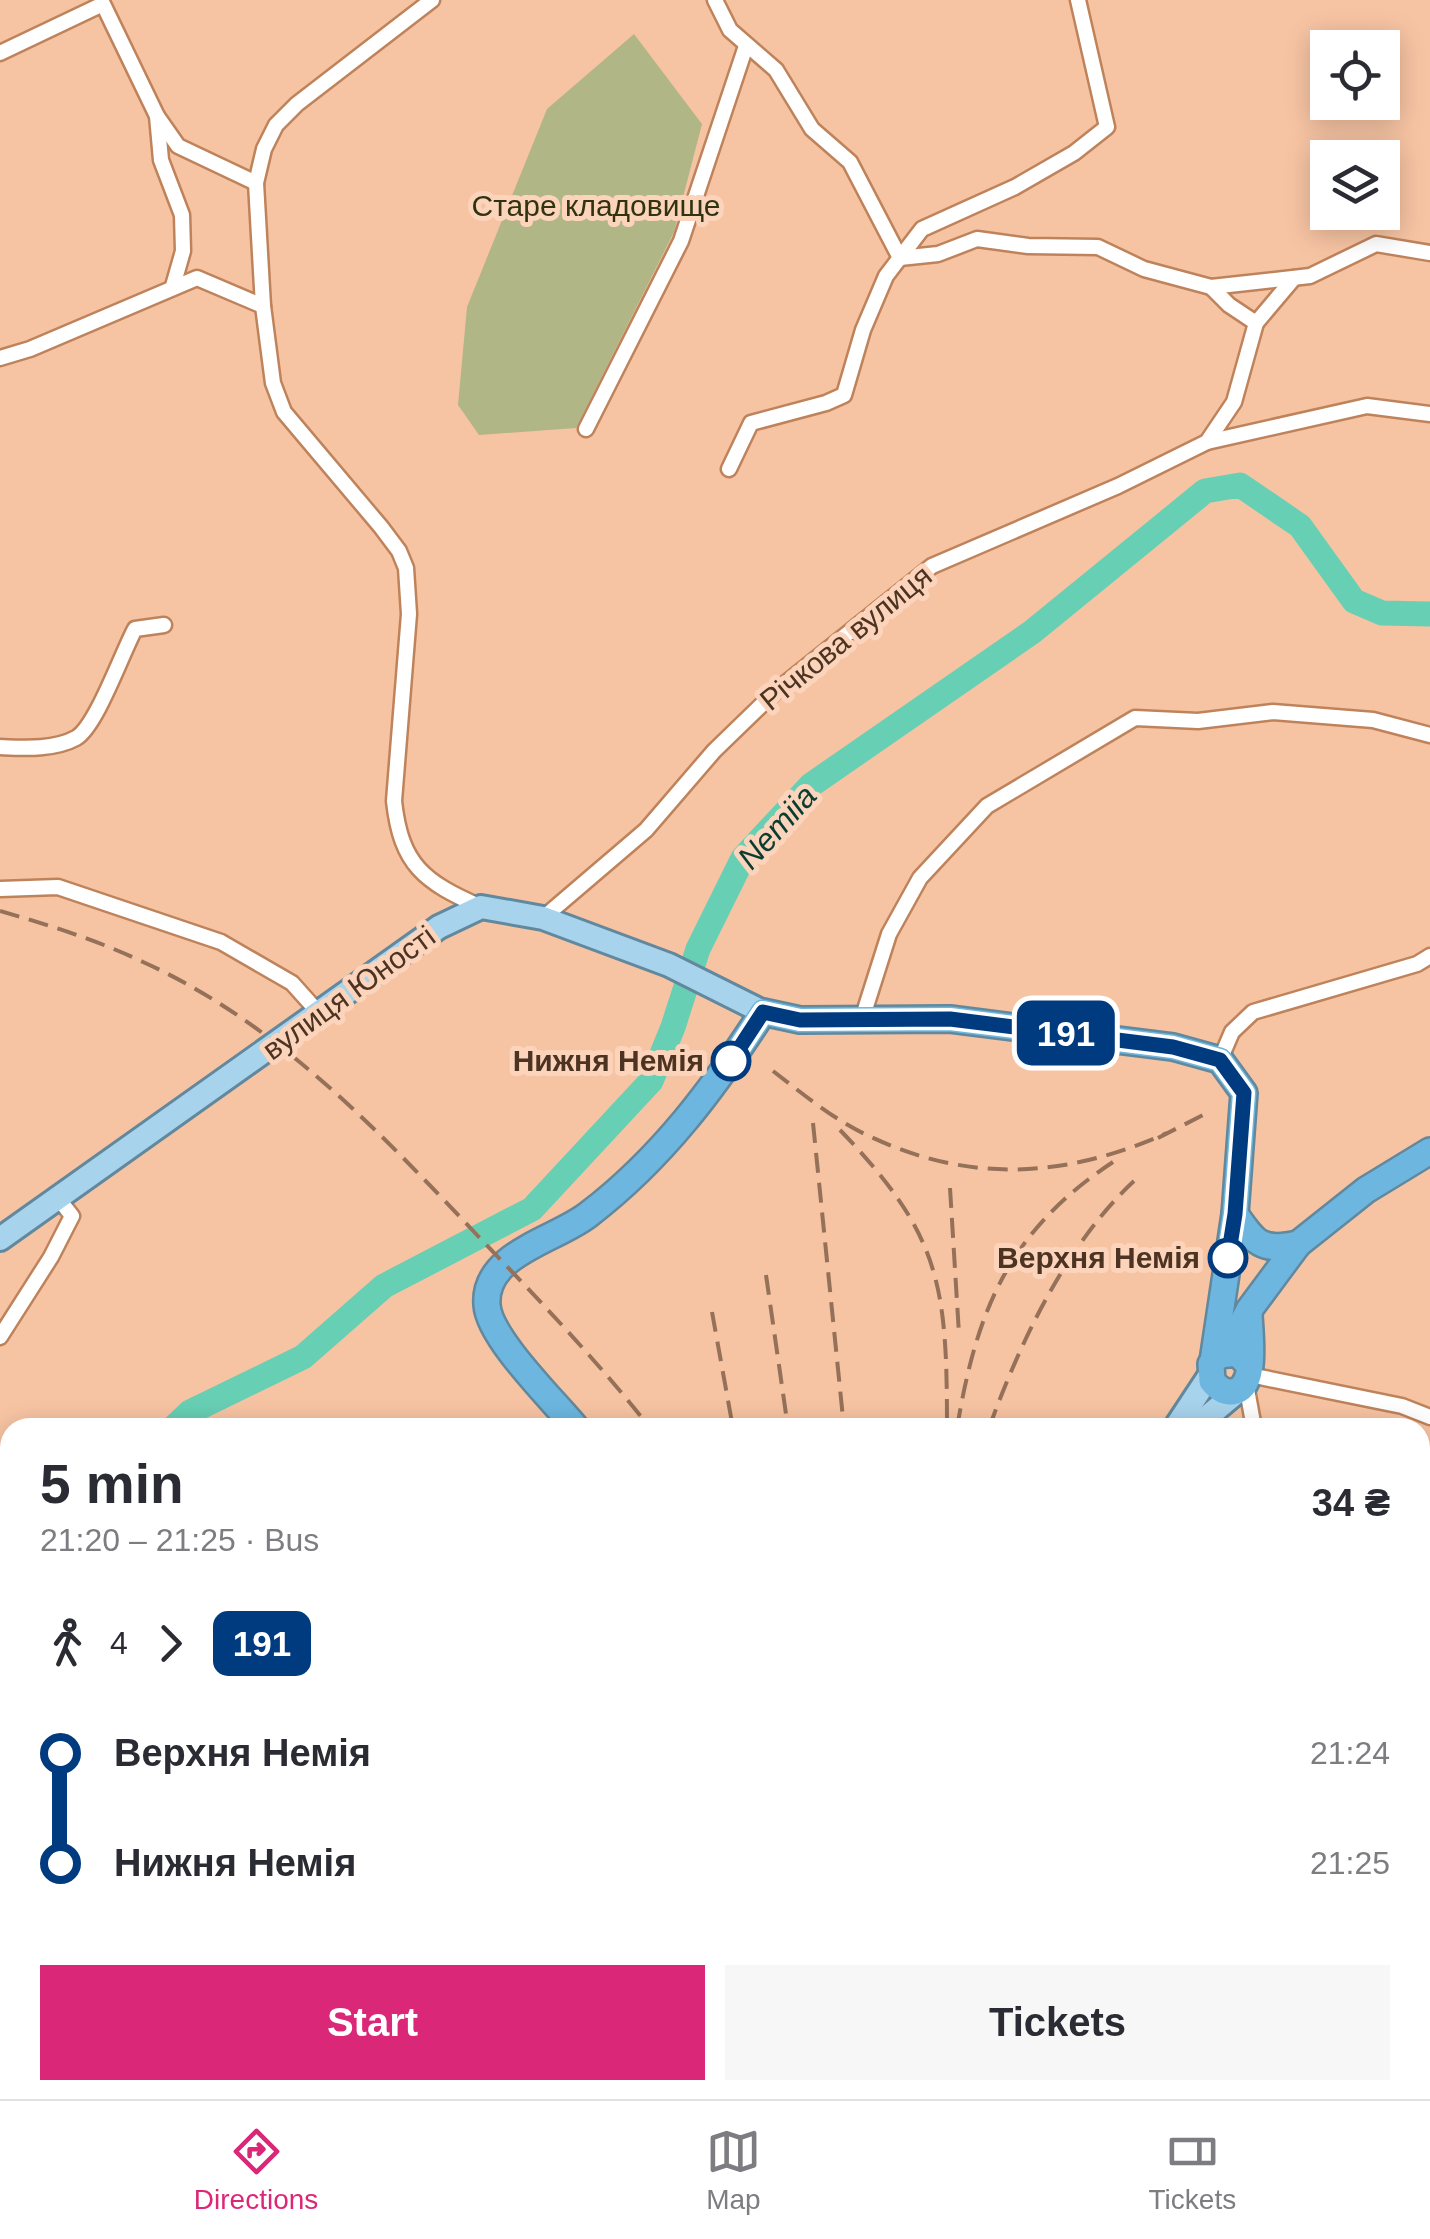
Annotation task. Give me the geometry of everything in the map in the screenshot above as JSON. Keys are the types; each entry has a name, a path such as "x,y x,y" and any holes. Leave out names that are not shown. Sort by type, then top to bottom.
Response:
{"highway":[{"path":"559,1418 497,1334 486,1306 493,1277 510,1260 589,1214 636,1173 714,1088 763,1012 800,1020 950,1019 1173,1047 1220,1060 1244,1093 1235,1214 1221,1301 1235,1366"},
{"path":"1235,1366 1249,1310 1298,1244 1366,1190 1430,1151"},
{"path":"1235,1214 1252,1239 1264,1246 1298,1244"}],"main road":[{"path":"481,907 543,918 669,965 763,1012"},
{"name":"вулиця Юності","path":"0,1239 439,927 481,907"},
{"path":"1185,1418 1235,1366"},
{"path":"1201,1418 1235,1366"}],"street":[{"path":"432,0 297,104 276,125 264,149 256,183 262,306 273,384 284,412 399,551 406,568 409,614 394,801 397,830 409,860 446,892 481,907"},
{"path":"714,0 730,30 776,70 812,129 850,162 900,258"},
{"path":"729,469 751,423 826,403 844,394 863,330 886,276 922,230 1015,187 1074,154 1107,126 1078,0"},
{"path":"0,53 102,2 156,116 178,146 256,183"},
{"path":"586,429 681,241 746,46"},
{"path":"156,116 162,160 182,214 182,250 172,286"},
{"path":"900,258 938,254 977,239 1028,246 1098,247 1144,269 1211,287 1310,276 1376,244 1430,253"},
{"path":"0,358 197,278 262,306"},
{"path":"1207,442 1234,402 1256,323 1294,278"},
{"path":"1211,287 1256,323"},
{"name":"Річкова вулиця","path":"543,918 646,830 714,751 776,691 932,566 1118,486 1207,442 1367,406 1430,414"},
{"path":"0,747 36,748 80,736 92,722 135,629 164,625"},
{"path":"862,1019 888,934 920,878 988,806 1135,718 1198,721 1273,712 1372,720 1430,735"},
{"path":"0,889 58,887 220,942 292,983 318,1012"},
{"path":"1220,1060 1232,1032 1253,1012 1418,964 1430,956"},
{"path":"2,1328 51,1256 72,1216 58,1198"},
{"path":"1235,1366 1402,1406 1430,1417"},
{"path":"1235,1366 1251,1418"}],"green space":[{"name":"Старе кладовище","path":"634,34 702,124 674,232 576,428 479,435 458,405 467,307 547,109"}],"waterway":[{"name":"Nemiia","path":"184,1418 303,1357 384,1286 532,1209 651,1081 698,949 743,858 811,785 1032,632 1205,491 1240,485 1300,526 1354,601 1382,613 1430,614"}],"railway":[{"path":"0,911 143,962 237,1015 281,1047 363,1118 440,1196 566,1329 642,1418"},
{"path":"773,1071 856,1130 907,1151 981,1168 1055,1166 1092,1159 1167,1133"},
{"path":"1158,1138 1203,1115"},
{"path":"813,1123 843,1418"},
{"path":"840,1130 899,1201 931,1265 944,1336 947,1418"},
{"path":"959,1418 975,1345 1004,1276 1048,1215 1113,1162"},
{"path":"993,1418 1048,1295 1087,1234 1134,1181"},
{"path":"950,1188 959,1334"},
{"path":"766,1275 787,1418"},
{"path":"712,1312 731,1418"}],"bus line":[{"name":"191","path":"731,1061 763,1012 800,1020 950,1019 1173,1047 1220,1060 1244,1093 1228,1258"}],"place":[{"name":"Нижня Немія","path":"731,1061"},
{"name":"Верхня Немія","path":"1228,1258"}]}
